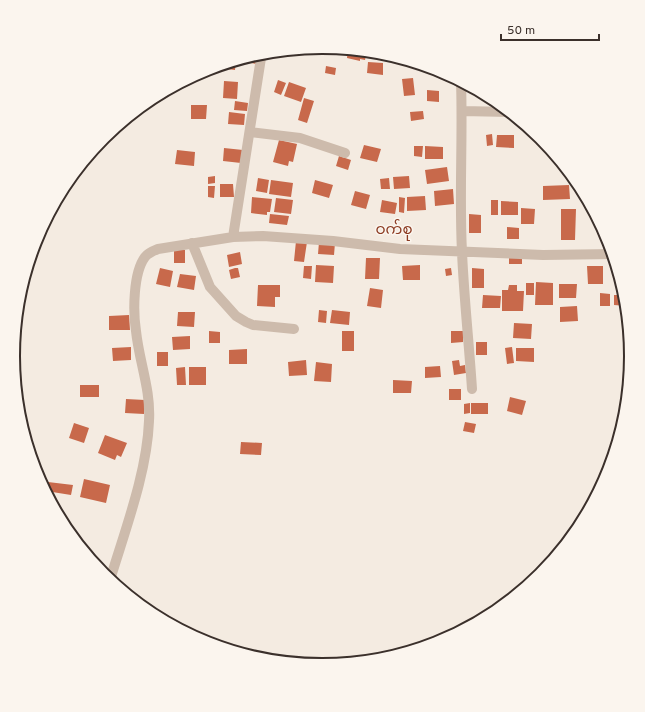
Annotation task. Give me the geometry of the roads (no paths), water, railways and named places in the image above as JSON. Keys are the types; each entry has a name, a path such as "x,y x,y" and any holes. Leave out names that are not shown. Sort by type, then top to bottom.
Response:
{"street":[{"path":"233,237 261,60"},
{"path":"460,87 462,111 460,178 462,252 472,389"},
{"path":"462,111 501,112"},
{"path":"250,132 300,138 345,153"},
{"path":"112,573 142,471 147,446 149,420 148,398 136,331 134,306 136,280 145,256 150,252 158,249 233,237 271,237 333,241 400,249 543,255 607,254"},
{"path":"192,243 210,287 236,316 253,325 294,329"}],"district":[{"name":"ဝက်စု","path":"394,229"}]}
